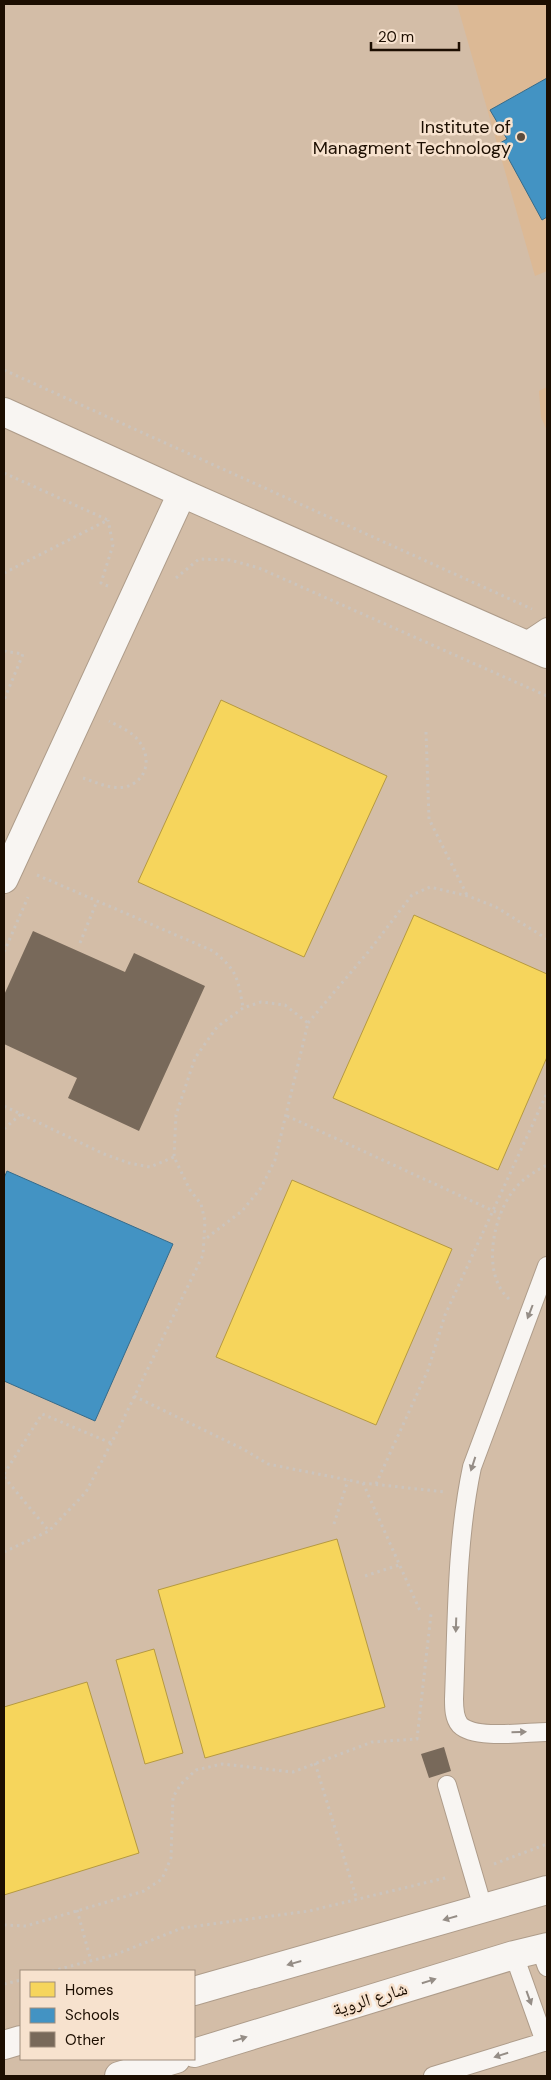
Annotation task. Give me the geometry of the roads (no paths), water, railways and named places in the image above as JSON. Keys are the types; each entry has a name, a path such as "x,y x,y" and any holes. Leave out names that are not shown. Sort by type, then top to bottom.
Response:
{"street":[{"path":"4,412 182,494 547,654"},
{"path":"7,872 182,494"},
{"path":"195,1991 547,1890"},
{"name":"شارع الروية","path":"195,2053 514,1955 545,1954"},
{"path":"4,2045 20,2040"},
{"path":"119,2076 173,2060"}],"lane":[{"path":"523,643 543,620"},
{"path":"547,1266 472,1467 466,1494 457,1601 454,1713 460,1724 471,1732 547,1732"},
{"path":"447,1785 483,1908"},
{"path":"433,2076 546,2041 514,1955"}],"place":[{"name":"Institute of Managment Technology","path":"521,137"}]}
